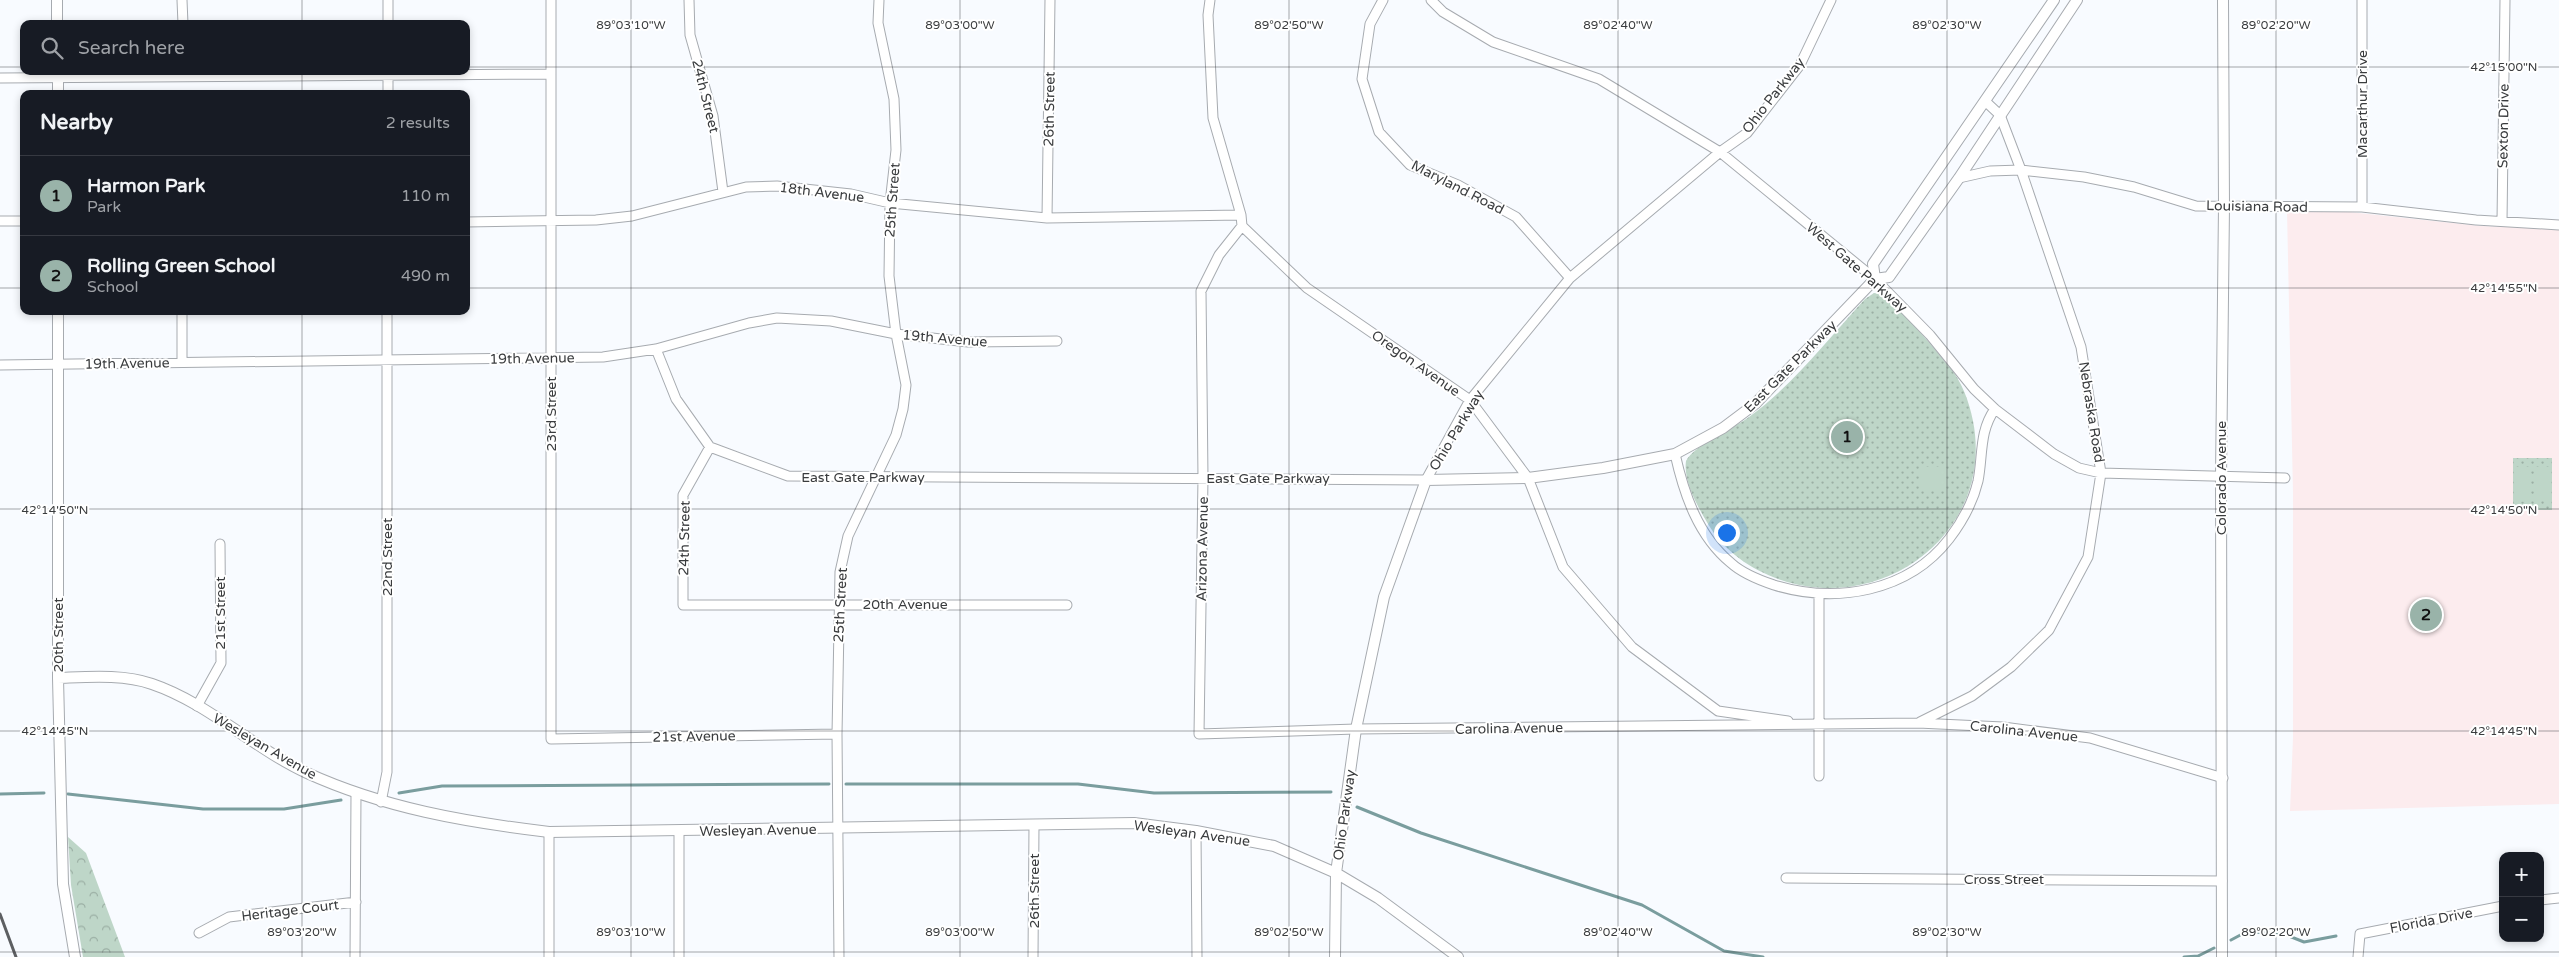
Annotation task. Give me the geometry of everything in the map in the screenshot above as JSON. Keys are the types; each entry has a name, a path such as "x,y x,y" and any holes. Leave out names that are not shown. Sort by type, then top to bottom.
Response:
{"street":[{"path":"57,0 57,20"},
{"path":"182,0 183,20"},
{"path":"388,0 388,20"},
{"name":"23rd Street","path":"551,0 551,738"},
{"name":"24th Street","path":"689,0 690,35 713,116 723,192"},
{"name":"25th Street","path":"839,957 840,828 837,734 840,572 848,536 896,435 903,409 906,385 896,334 889,276 890,202 896,150 894,99 878,23 878,0"},
{"name":"26th Street","path":"1047,218 1050,0"},
{"path":"1210,0 1208,15 1212,118 1241,216 1242,226"},
{"name":"Maryland Road","path":"1383,0 1370,24 1362,79 1379,132 1410,165 1458,186 1516,217 1570,278"},
{"name":"West Gate Parkway","path":"1431,0 1443,12 1493,42 1599,79 1720,152 1875,279 1930,334 1983,399 2054,454 2078,468 2102,473 2285,478"},
{"name":"Ohio Parkway","path":"1335,957 1336,873 1356,729 1384,597 1426,480 1470,400 1570,278 1720,152 1747,133 1800,66 1831,0"},
{"path":"1875,279 1873,264 2054,0"},
{"name":"East Gate Parkway","path":"710,447 788,476 877,477 1426,480 1528,478 1603,468 1675,454 1723,428 1755,404 1875,279 1889,277 2077,0"},
{"name":"Colorado Avenue","path":"2222,957 2221,476 2224,206 2223,0"},
{"name":"Macarthur Drive","path":"2362,0 2362,207"},
{"name":"Sexton Drive","path":"2502,221 2505,0"},
{"path":"470,74 551,74"},
{"path":"0,78 58,75 58,90"},
{"path":"388,75 388,90"},
{"name":"Nebraska Road","path":"1918,723 1972,696 2011,667 2049,630 2088,557 2102,473 2081,347 2021,170 2000,115 1985,101"},
{"name":"Louisiana Road","path":"1958,178 1990,171 2021,170 2084,177 2134,187 2196,206 2362,207 2559,225"},
{"name":"18th Avenue","path":"470,222 596,220 632,216 746,187 777,186 852,194 890,202 1047,218 1241,216"},
{"path":"0,221 20,221"},
{"name":"Oregon Avenue","path":"1242,226 1307,288 1470,400 1528,478 1563,567 1632,647 1718,711 1818,725"},
{"name":"Arizona Avenue","path":"1199,734 1203,478 1201,291 1219,254 1242,226"},
{"name":"20th Street","path":"58,315 58,678 63,884 75,957"},
{"path":"182,315 182,362"},
{"name":"22nd Street","path":"381,802 387,772 387,315"},
{"name":"19th Avenue","path":"0,365 603,357 656,349 749,322 777,318 831,321 896,334 968,342 1056,341"},
{"path":"656,349 676,399 710,447"},
{"path":"1675,454 1695,516 1710,540 1730,563 1742,571 1769,583 1819,594 1859,592 1883,586 1923,565 1943,546 1962,520 1974,494 1984,428 1986,420 1995,409"},
{"name":"24th Street","path":"683,605 683,496 710,447"},
{"name":"21st Street","path":"197,706 221,663 220,544"},
{"path":"1819,594 1819,776"},
{"name":"20th Avenue","path":"683,605 1067,604"},
{"name":"Wesleyan Avenue","path":"58,678 101,677 152,684 197,706 244,737 305,772 356,794 381,802 473,823 549,832 1134,823 1196,831 1274,846 1336,873 1378,898 1458,957"},
{"name":"Carolina Avenue","path":"1199,734 1356,729 1918,723 2003,727 2090,738 2223,778"},
{"name":"21st Avenue","path":"551,738 837,734"},
{"path":"355,957 356,794"},
{"name":"26th Street","path":"1034,825 1034,957"},
{"path":"679,831 679,957"},
{"path":"1196,831 1197,957"},
{"path":"549,832 549,957"},
{"name":"Cross Street","path":"1786,878 2222,880"},
{"path":"2544,900 2559,898"},
{"name":"Heritage Court","path":"199,934 229,917 356,902"},
{"name":"Florida Drive","path":"2358,957 2360,934 2499,907"}],"shaded area":[{"path":"2287,211 2349,212 2481,226 2559,229 2559,804 2290,811 2293,738 2293,492"}],"green space":[{"path":"1874,293 1891,303 1913,325 1949,366 1964,392 1973,421 1975,461 1967,498 1949,529 1924,555 1892,574 1857,586 1819,588 1781,580 1749,565 1722,543 1704,517 1692,494 1687,477 1686,461 1697,449 1742,422 1780,391 1810,361 1865,299"},
{"path":"2513,458 2552,458 2552,510 2513,510"},
{"path":"1921,467 1944,467 1944,489 1920,489"},
{"path":"2515,467 2531,467 2531,501 2515,502"},
{"path":"2535,467 2551,467 2551,501 2535,501"},
{"path":"68,837 86,853 125,957 83,957 71,885"}],"waterway":[{"path":"399,793 442,786 829,784"},
{"path":"846,784 1078,784 1154,793 1331,792"},
{"path":"0,794 44,793"},
{"path":"68,794 203,809 284,809 341,800"},
{"path":"1357,807 1421,833 1642,905 1724,951 1763,957"},
{"path":"2231,940 2246,932 2281,933 2304,942 2336,936"},
{"path":"2184,957 2198,956 2214,948"}],"railway":[{"path":"0,914 16,957"}],"place":[{"name":"Harmon Park","path":"1847,437"},
{"name":"Rolling Green School","path":"2426,615"}]}
